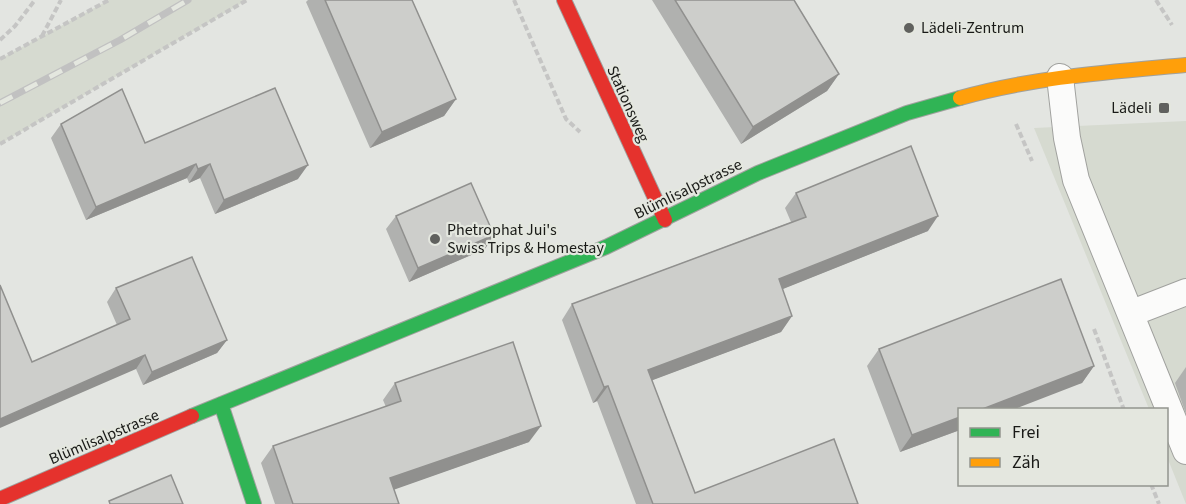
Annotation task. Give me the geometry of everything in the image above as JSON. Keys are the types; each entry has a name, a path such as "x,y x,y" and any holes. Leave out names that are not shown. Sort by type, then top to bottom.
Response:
{"street":[{"name":"Stationsweg","path":"564,0 665,220"},
{"name":"Blümlisalpstrasse","path":"0,499 221,404 665,220 758,173 907,113 998,87 1060,77 1186,65"},
{"path":"221,404 254,504"}],"lane":[{"path":"1060,77 1067,138 1076,180 1132,313 1186,451"},
{"path":"1132,313 1186,292"}],"path":[{"path":"0,40 15,26 35,0"},
{"path":"40,38 62,0"},
{"path":"0,59 109,0"},
{"path":"0,144 247,0"},
{"path":"1156,0 1174,27"},
{"path":"1152,486 1158,504"}],"shaded area":[{"path":"109,0 247,0 0,144 0,59"},
{"path":"1186,121 1186,504 1168,459 1168,408 1149,408 1034,128"}],"building":[{"path":"325,0 412,0 456,99 382,132"},
{"path":"675,0 794,0 839,74 753,127"},
{"path":"275,88 308,165 224,200 210,164 198,169 196,164 96,207 61,124 122,89 145,143"},
{"path":"911,146 938,216 779,279 792,316 648,370 695,493 834,439 858,504 653,504 608,386 604,387 572,304 806,217 796,193"},
{"path":"471,183 494,235 418,268 396,216"},
{"path":"192,257 227,340 152,372 145,355 0,419 0,285 32,362 130,319 116,288"},
{"path":"1061,279 1094,366 985,408 958,408 958,418 912,435 879,349"},
{"path":"513,342 541,426 390,478 399,504 293,504 273,446 401,401 395,383"},
{"path":"171,475 183,504 110,504 109,501"}],"railway":[{"path":"0,103 120,40 188,0"}],"traffic: fast":[{"path":"192,416 606,247 758,173 907,113 960,98"},
{"path":"221,404 254,504"}],"traffic: slow":[{"path":"960,98 1044,80 1186,65"}],"traffic: jam":[{"path":"564,0 665,220"},
{"path":"0,499 192,416"}],"place":[{"name":"Lädeli-Zentrum","path":"909,28"},
{"name":"Lädeli","path":"1164,108"},
{"name":"Phetrophat Jui's Swiss Trips & Homestay","path":"435,239"}]}
